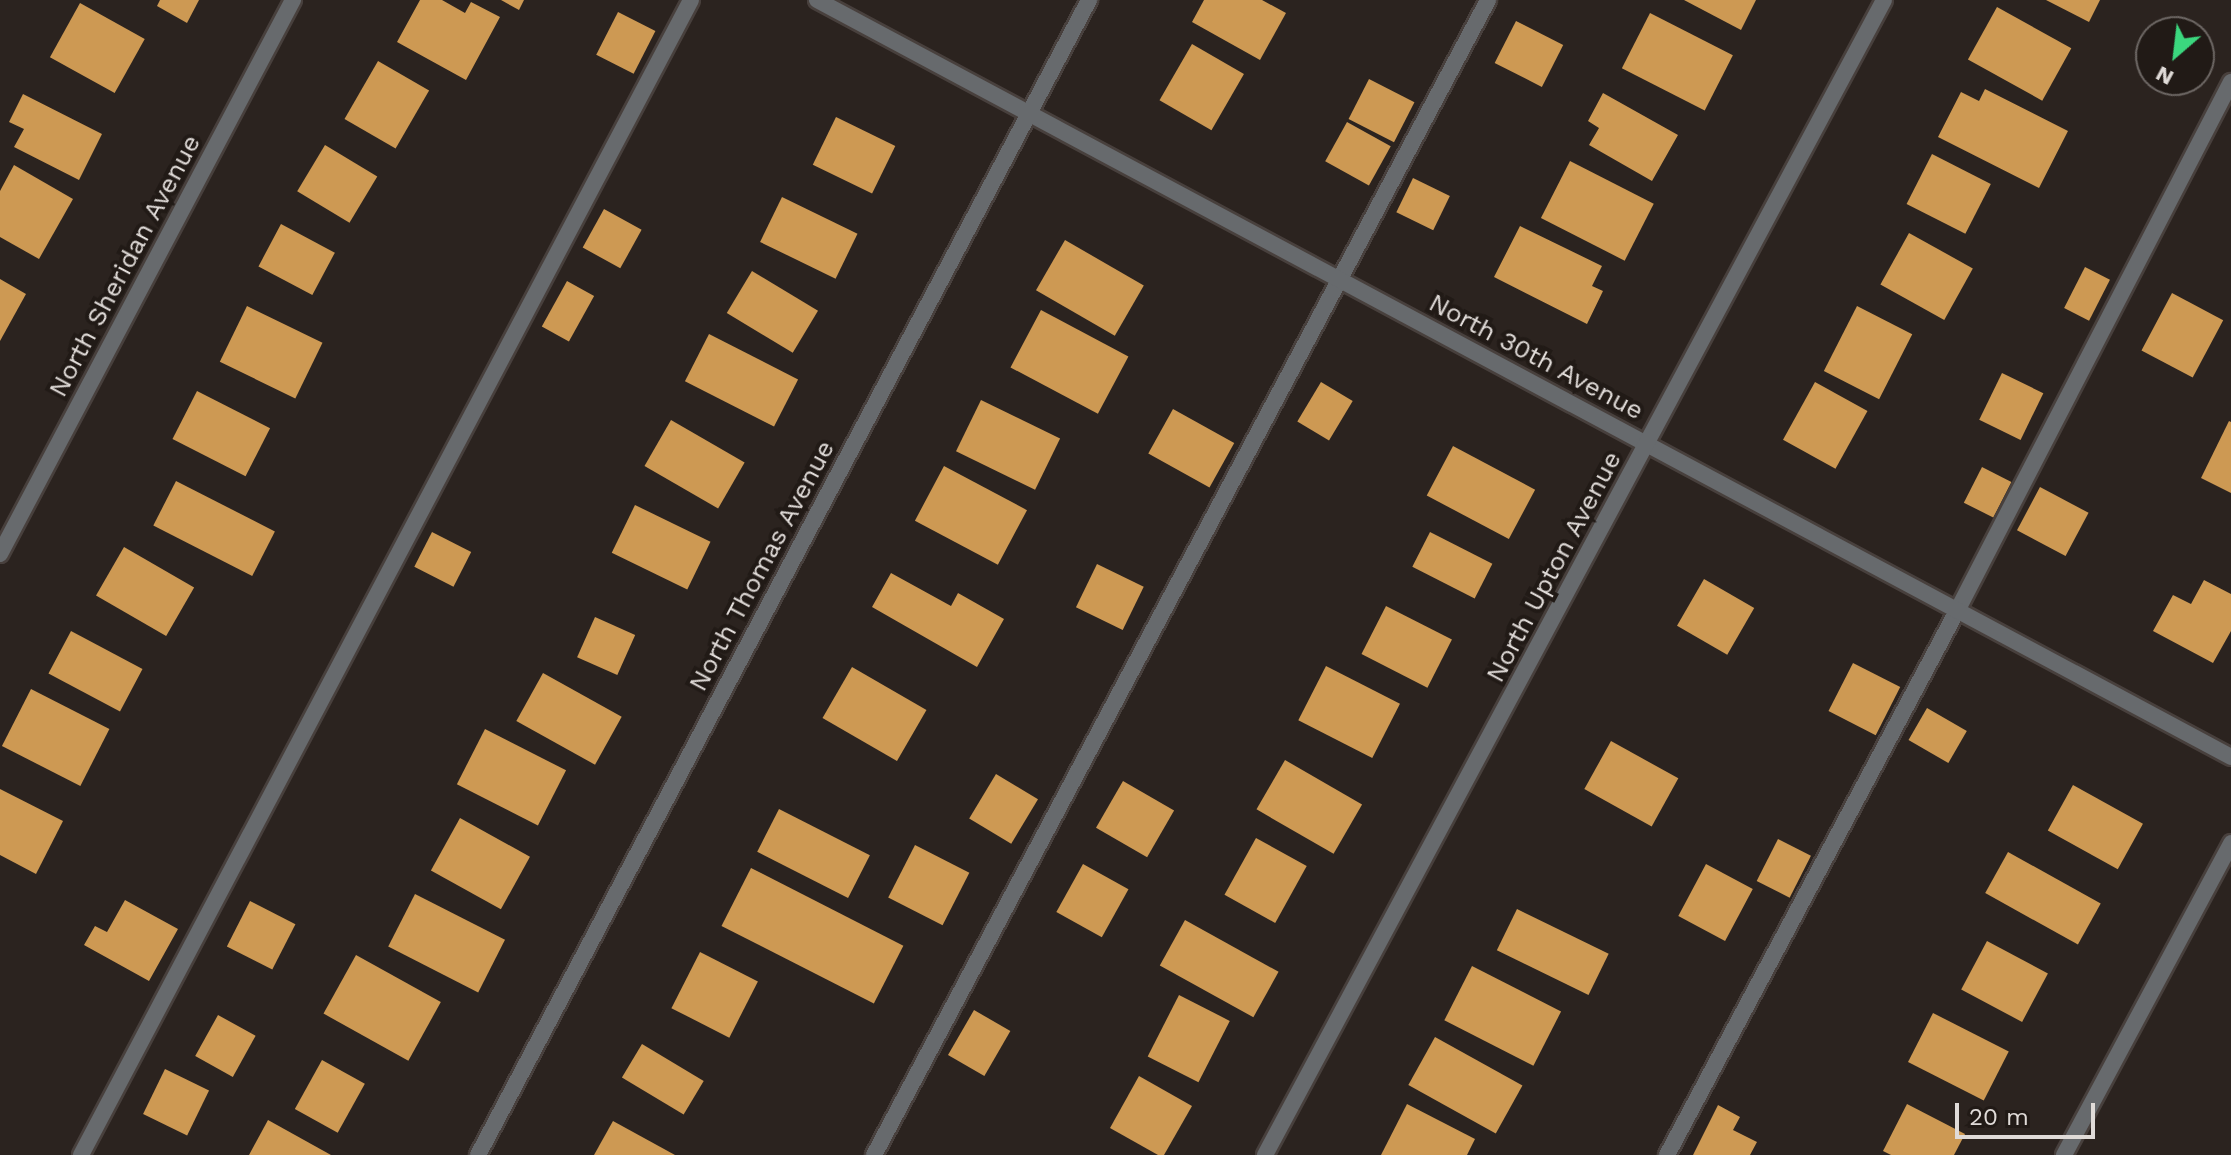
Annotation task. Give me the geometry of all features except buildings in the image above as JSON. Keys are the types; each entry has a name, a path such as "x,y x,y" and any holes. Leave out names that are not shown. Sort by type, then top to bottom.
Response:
{"street":[{"name":"North Sheridan Avenue","path":"0,554 293,0"},
{"path":"81,1155 691,0"},
{"name":"North 30th Avenue","path":"817,0 2231,757"},
{"name":"North Thomas Avenue","path":"478,1155 1089,0"},
{"path":"874,1155 1488,0"},
{"name":"North Upton Avenue","path":"1265,1155 1884,0"},
{"path":"1667,1155 1957,611 2231,82"},
{"path":"2064,1155 2231,843"}]}
